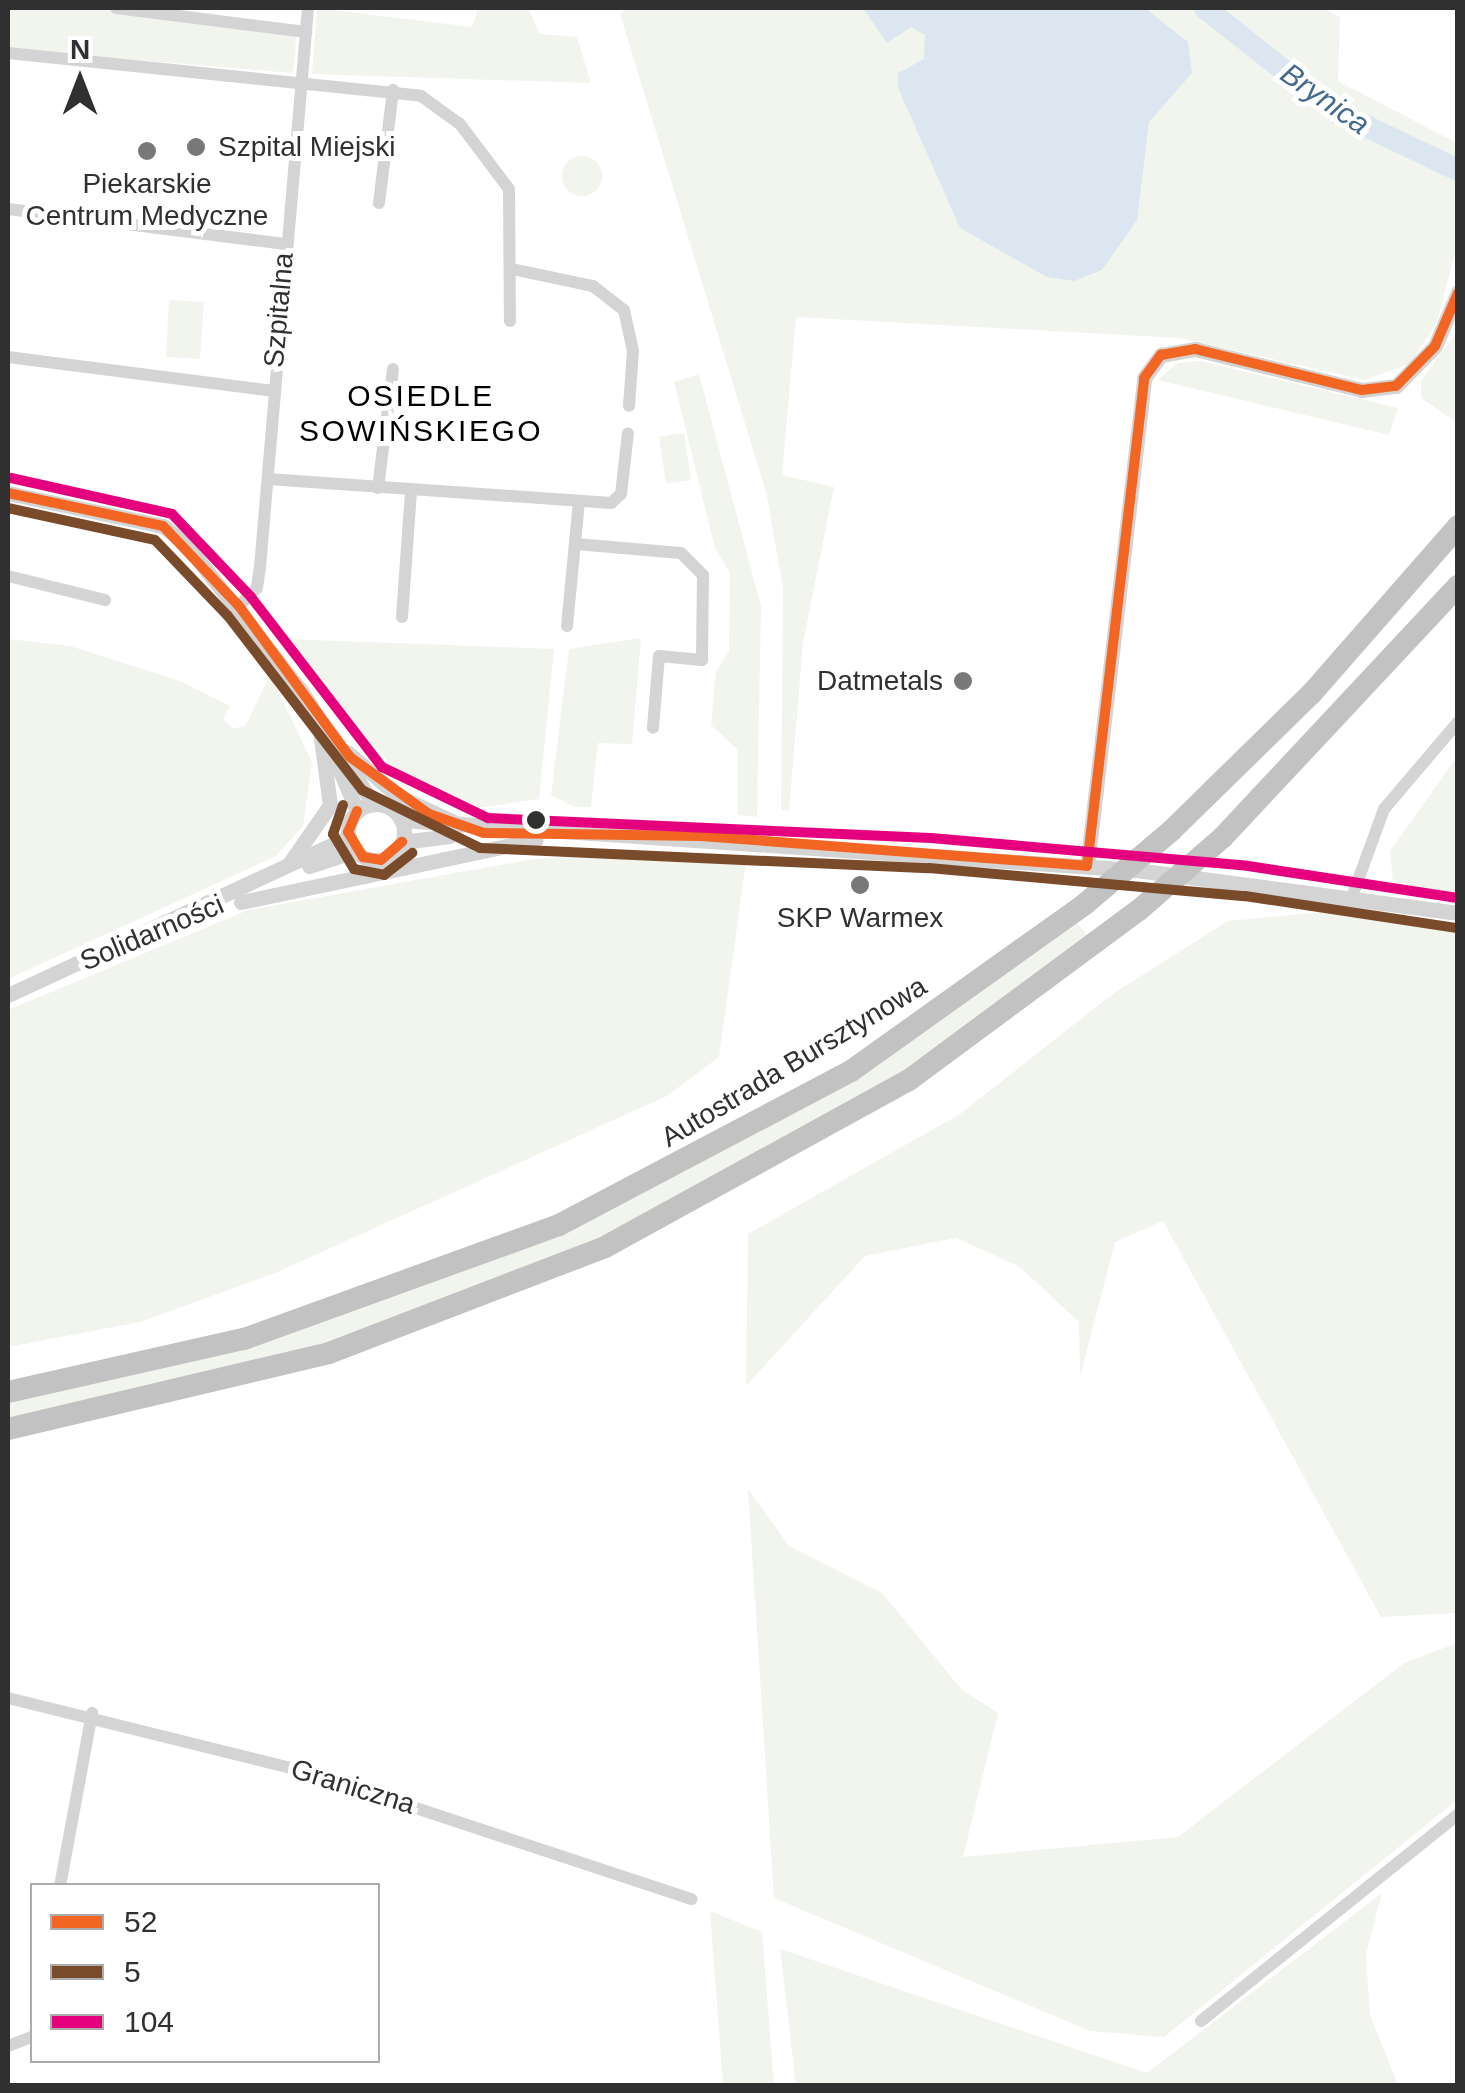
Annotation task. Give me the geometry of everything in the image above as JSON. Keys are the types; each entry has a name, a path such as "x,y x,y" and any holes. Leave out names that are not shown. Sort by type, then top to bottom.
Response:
{"highway":[{"name":"Autostrada Bursztynowa","path":"8,1392 322,1316 644,1184 760,1124 903,1037 1085,904 1170,831 1312,693 1458,526"},
{"path":"8,1428 329,1352 666,1218 765,1166 974,1036 1140,910 1223,838 1458,586"}],"street":[{"path":"116,8 306,32"},
{"name":"Szpitalna","path":"239,606 259,580 272,391 308,8"},
{"path":"8,53 302,80 421,96 460,124 498,172 512,198 510,321"},
{"path":"379,203 393,90"},
{"path":"8,208 285,244"},
{"path":"512,270 594,286 624,310 633,351 629,406"},
{"path":"1086,866 1144,378 1161,355 1195,349 1362,390 1396,386 1435,346 1458,292"},
{"path":"8,357 272,391"},
{"path":"378,488 393,368"},
{"path":"268,480 580,502 618,500 628,433"},
{"path":"402,617 411,491"},
{"path":"8,493 162,526 239,606 312,710 372,779 484,833"},
{"path":"567,626 580,502"},
{"path":"576,544 681,553 704,575 702,660 660,656 653,728"},
{"path":"8,576 106,600"},
{"path":"312,710 365,808 401,820 484,833"},
{"path":"244,893 306,849 330,806 330,761 312,710"},
{"path":"1353,894 1384,809 1458,722"},
{"path":"365,808 352,844 381,860 402,842 484,833 572,834 1086,866 1353,894 1458,913"},
{"path":"401,820 402,842"},
{"path":"212,908 572,834"},
{"name":"Solidarności","path":"8,995 352,844"},
{"name":"Graniczna","path":"8,1698 92,1714 307,1772 692,1899"},
{"path":"61,1883 92,1714"},
{"path":"1201,2020 1458,1814"}],"shaded area":[{"path":"8,8 91,8 296,33 295,60 292,73 8,49"},
{"path":"317,8 472,27 478,8 528,8 540,34 577,37 591,83 312,74"},
{"path":"629,8 1193,8 1351,129 1457,174 1457,244 1437,322 1411,363 1365,380 1179,338 796,317 782,475 834,487 803,643 789,811 781,810 783,587 766,492 620,14"},
{"path":"863,8 1145,8 1188,42 1192,73 1149,122 1137,220 1102,270 1074,281 1047,277 960,228 898,88 898,73 924,59 925,35 911,27 887,43"},
{"path":"1213,8 1323,8 1340,17 1338,81 1457,143 1457,161 1343,110"},
{"path":"582,156 596,162 602,176 596,190 582,196 568,190 562,176 568,162"},
{"path":"169,300 204,302 200,359 166,357"},
{"path":"1457,332 1458,423 1421,398 1421,381"},
{"path":"1200,361 1398,408 1389,435 1158,380 1177,363"},
{"path":"699,374 761,606 757,817 738,815 738,750 711,725 716,672 729,651 730,573 715,548 674,382"},
{"path":"684,433 691,480 666,484 659,437"},
{"path":"641,638 632,744 598,743 591,807 574,807 551,795 569,649"},
{"path":"8,639 70,646 180,681 230,706 223,719 233,729 246,725 270,675 312,762 303,826 276,856 8,979"},
{"path":"284,639 554,649 539,799 465,810 407,784"},
{"path":"1457,757 1457,896 1393,882 1390,851"},
{"path":"669,852 747,855 719,1057 667,1096 275,1273 140,1322 8,1347 8,1010 248,910 534,859"},
{"path":"1366,908 1457,926 1457,1613 1381,1617 1163,1221 1115,1242 1080,1377 1079,1322 1020,1267 956,1238 865,1256 746,1386 748,1234 960,1114 1114,993 1228,921"},
{"path":"1076,921 1090,939 875,1091 664,1209 491,1285 292,1354 8,1420 8,1400 277,1338 580,1224 805,1107"},
{"path":"748,1489 789,1546 882,1593 962,1690 998,1713 963,1857 1178,1837 1404,1663 1457,1643 1457,1800 1164,2037 1090,2031 774,1898"},
{"path":"1382,1893 1366,1954 1370,2015 1398,2085 796,2085 780,1949 1147,2073"},
{"path":"710,1911 762,1932 774,2085 723,2085"}],"waterway":[{"name":"Brynica","path":"1205,8 1338,113 1458,170"}],"transit line":[{"name":"52","path":"1087,866 1144,378 1161,355 1195,349 1362,390 1396,386 1435,346 1458,293"},
{"name":"104","path":"11,478 172,514 251,597 382,767 488,818 931,838 1248,866 1458,898"},
{"name":"52","path":"8,493 163,526 239,606 350,757 429,814 484,833 701,836 1087,866"},
{"name":"5","path":"8,508 155,540 228,616 362,790 480,848 929,868 1245,896 1456,928"},
{"name":"5","path":"343,805 333,834 354,869 384,875 412,853"},
{"name":"52","path":"357,811 348,832 363,857 381,860 402,842"}],"place":[{"name":"Szpital Miejski","path":"196,147"},
{"name":"Piekarskie Centrum Medyczne","path":"147,151"},
{"name":"Datmetals","path":"963,681"},
{"name":"SKP Warmex","path":"860,885"}],"district":[{"name":"OSIEDLE SOWIŃSKIEGO","path":"421,413"}]}
